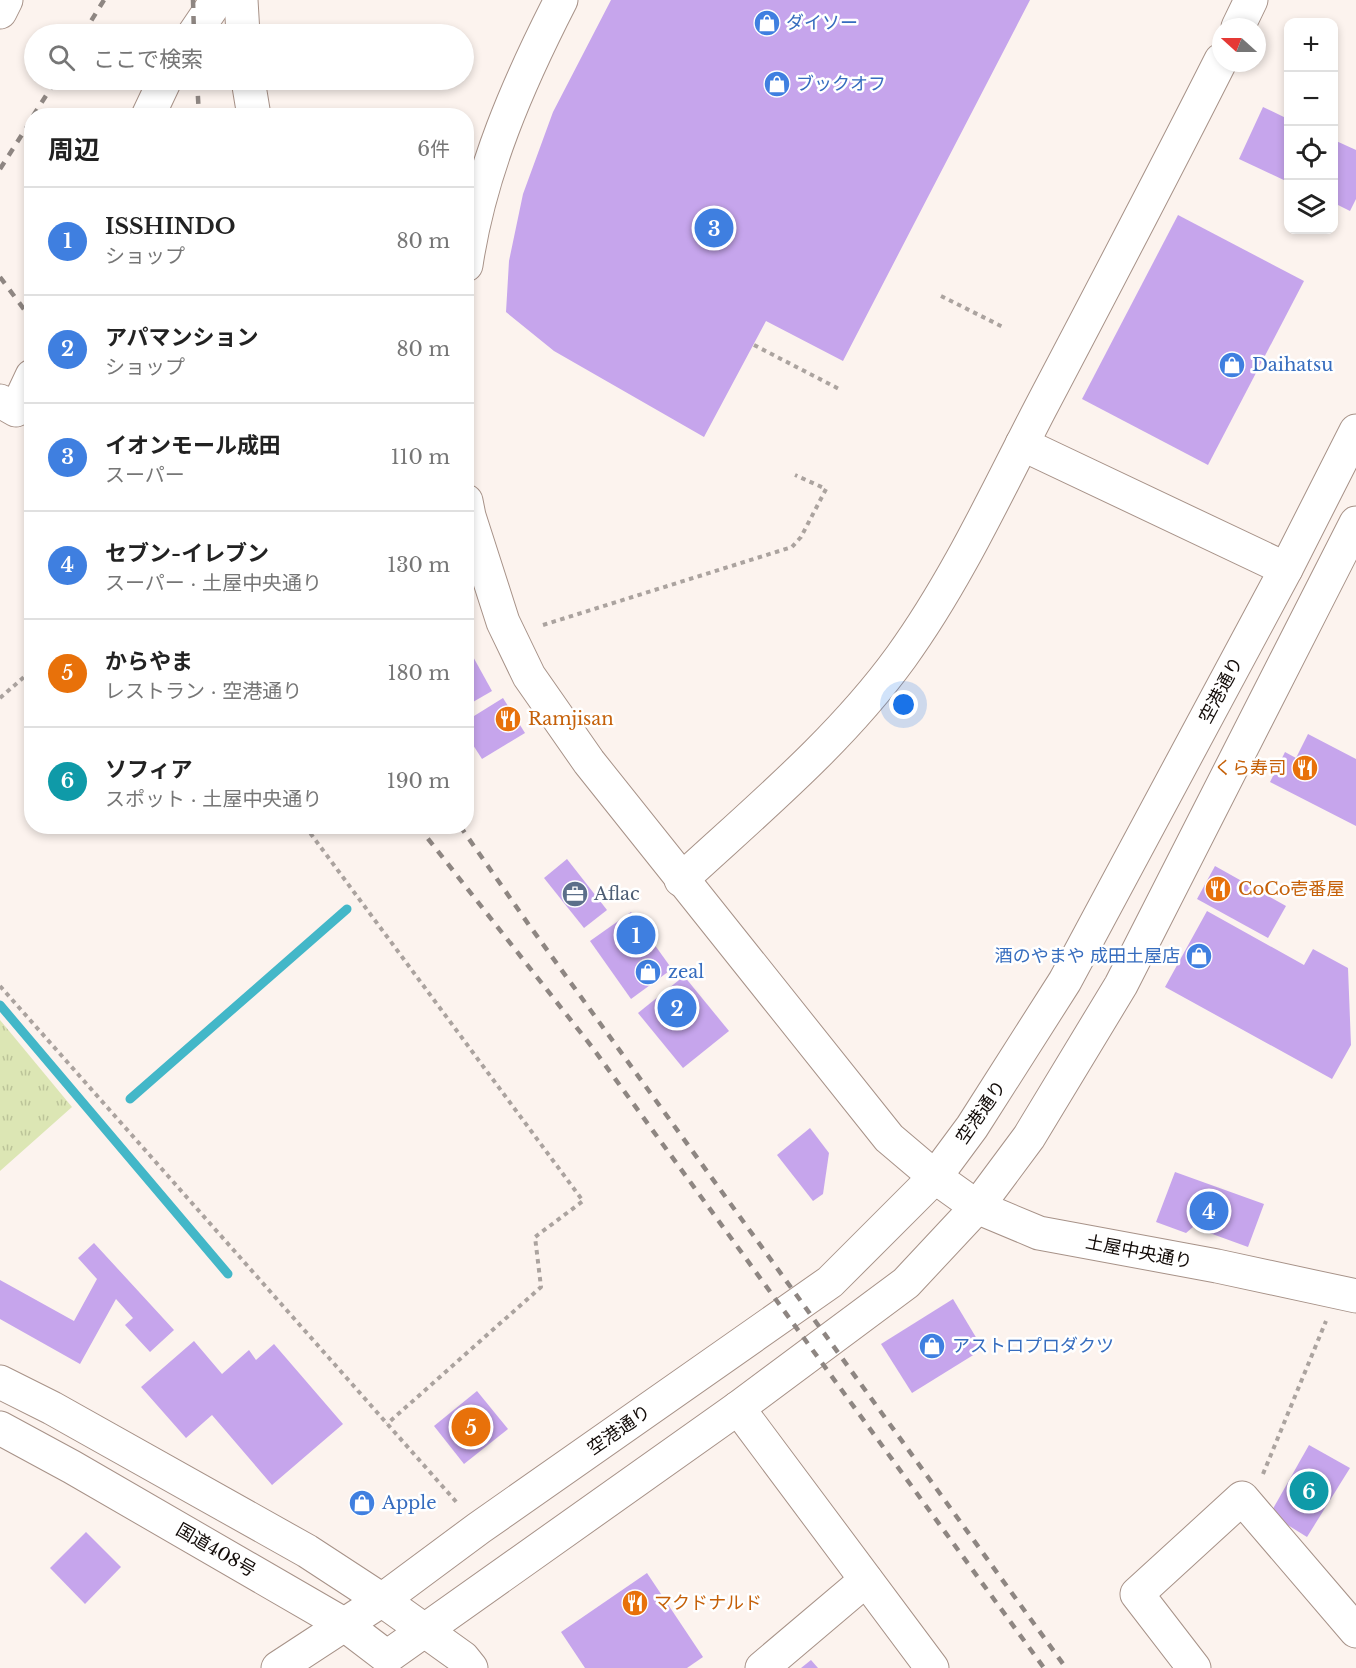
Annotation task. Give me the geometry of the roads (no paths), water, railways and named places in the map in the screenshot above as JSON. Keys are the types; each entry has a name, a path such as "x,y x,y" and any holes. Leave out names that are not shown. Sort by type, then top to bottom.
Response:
{"main road":[{"path":"0,12 6,0"},
{"path":"201,24 217,0"},
{"path":"241,0 242,24"},
{"path":"474,229 502,128 537,47 561,0"},
{"path":"1242,18 1251,0"},
{"path":"681,880 810,760 865,703 901,657 944,589 1022,444 1215,72"},
{"path":"152,108 160,90"},
{"path":"250,90 253,108"},
{"path":"0,401 16,410 24,392"},
{"name":"空港通り","path":"278,1668 382,1600 479,1528 830,1282 935,1177 990,1100 1065,981 1286,569 1356,431"},
{"path":"1022,444 1286,569"},
{"path":"424,1630 738,1408 906,1283 977,1207 1029,1137 1121,985 1356,523"},
{"name":"土屋中央通り","path":"474,534 503,622 529,676 589,762 889,1138 935,1177 977,1207 1039,1233 1347,1294"},
{"path":"0,1382 52,1408 307,1551 382,1600 463,1658 471,1668"},
{"path":"738,1408 932,1668"},
{"name":"国道408号","path":"0,1428 345,1624 386,1664 424,1630"},
{"path":"1194,1668 1137,1594 1242,1498 1356,1630"},
{"path":"762,1668 866,1580"}],"waterway":[{"path":"130,1099 347,909"},
{"path":"0,1005 228,1274"}],"railway":[{"path":"89,24 104,0"},
{"path":"193,0 194,24"},
{"path":"38,108 50,90"},
{"path":"198,90 199,108"},
{"path":"0,169 24,132"},
{"path":"0,277 24,309"},
{"path":"424,834 592,1047 1044,1668"},
{"path":"466,834 1066,1668"}],"place":[{"name":"ダイソー","path":"767,23"},
{"name":"ブックオフ","path":"777,84"},
{"name":"イオンモール成田","path":"714,228"},
{"name":"Daihatsu","path":"1232,365"},
{"name":"Ramjisan","path":"508,719"},
{"name":"くら寿司","path":"1305,768"},
{"name":"CoCo壱番屋","path":"1218,889"},
{"name":"Aflac","path":"575,894"},
{"name":"ISSHINDO","path":"636,935"},
{"name":"酒のやまや 成田土屋店","path":"1199,956"},
{"name":"zeal","path":"648,972"},
{"name":"アパマンション","path":"677,1008"},
{"name":"セブン-イレブン","path":"1209,1211"},
{"name":"アストロプロダクツ","path":"932,1346"},
{"name":"からやま","path":"471,1427"},
{"name":"ソフィア","path":"1309,1491"},
{"name":"Apple","path":"362,1503"},
{"name":"マクドナルド","path":"635,1603"}]}
